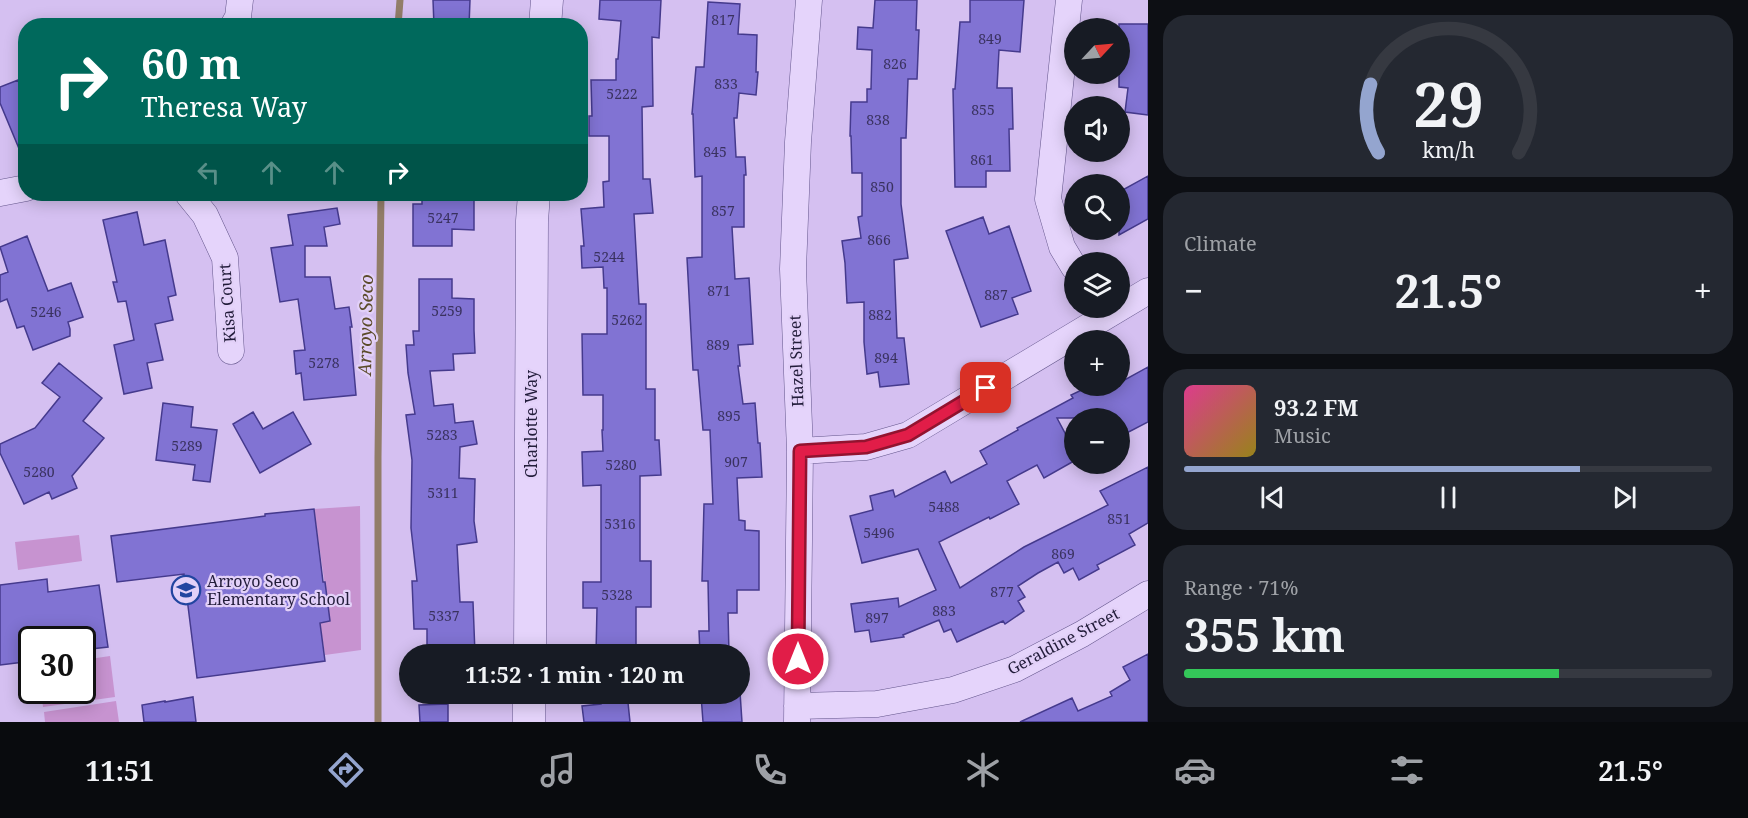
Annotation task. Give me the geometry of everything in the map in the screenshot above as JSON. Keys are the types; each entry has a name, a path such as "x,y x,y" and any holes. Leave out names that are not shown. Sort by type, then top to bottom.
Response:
{"street":[{"path":"237,18 240,0"},
{"path":"546,18 547,0"},
{"name":"Hazel Street","path":"797,714 800,451 793,268 798,142 810,0"},
{"path":"1065,252 1048,199 1069,0"},
{"path":"0,193 18,190"},
{"name":"Kisa Court","path":"194,201 205,215 225,258 231,351"},
{"name":"Charlotte Way","path":"530,644 533,201"},
{"path":"1130,299 1148,291"},
{"path":"800,451 866,447 908,435 1092,318"},
{"name":"Geraldine Street","path":"797,714 877,704 953,690 1015,669 1082,634 1148,594"},
{"path":"529,722 530,704"}],"shaded area":[{"path":"360,506 361,650 325,655 320,623 330,621 314,509"},
{"path":"79,535 82,561 18,570 15,542"},
{"path":"110,656 115,697 96,700 96,658"},
{"path":"116,701 119,722 45,722 44,712"},
{"path":"43,704 65,704 43,707"}],"building":[{"path":"433,0 470,0 469,18 434,18"},
{"path":"600,0 661,0 659,38 652,37 653,106 642,107 643,179 650,179 653,213 634,214 639,304 646,304 646,389 655,389 655,440 659,440 661,475 640,476 640,561 651,561 651,607 636,607 636,644 596,644 597,608 583,608 583,582 601,582 601,485 583,486 582,452 603,451 603,395 583,395 582,334 607,334 607,288 604,288 603,267 582,268 581,246 584,246 581,209 604,207 603,182 609,181 609,136 589,136 589,116 592,116 591,80 616,80 621,21 599,19"},
{"path":"875,0 917,0 916,30 919,30 917,79 908,79 906,138 901,138 901,204 908,258 894,260 897,338 904,338 909,384 880,387 878,372 867,374 864,302 847,303 842,241 861,238 858,217 862,216 862,173 852,173 851,102 867,102 867,89 871,89 872,50 857,49 858,27 873,28"},
{"path":"970,0 1024,0 1020,52 999,50 997,88 1012,88 1013,129 1009,129 1010,171 986,171 986,187 955,187 953,89 955,89 960,22 970,22"},
{"path":"708,2 740,4 738,34 757,35 756,72 758,72 756,95 739,93 737,118 734,118 736,157 745,157 746,175 744,175 744,227 732,227 735,279 749,278 753,344 738,345 740,366 738,366 743,404 755,403 762,477 737,478 739,520 745,521 745,530 759,531 759,590 737,590 737,613 728,613 729,644 700,644 699,631 709,631 708,581 702,581 704,504 713,504 710,430 703,430 698,370 693,370 687,258 702,257 702,176 695,177 692,114 696,67 704,67"},
{"path":"1130,24 1148,24 1148,115 1130,113 1128,88 1119,87 1119,84 1130,84"},
{"path":"18,80 18,146 0,103 0,87"},
{"path":"1148,176 1148,219 1130,229 1130,186"},
{"path":"422,201 474,201 474,230 452,229 452,246 413,246 413,204 422,204"},
{"path":"337,208 340,224 324,227 327,246 305,246 305,277 330,277 335,309 349,307 356,395 304,400 301,373 296,374 294,351 305,350 298,299 280,302 271,248 293,245 288,215"},
{"path":"137,212 144,245 165,240 176,295 168,297 173,320 155,324 163,360 147,363 152,388 124,394 114,345 134,340 126,301 118,302 113,282 117,282 103,220"},
{"path":"983,217 989,234 1009,226 1031,291 1012,298 1018,314 981,327 946,231"},
{"path":"27,236 48,291 71,283 83,317 68,322 70,336 33,350 24,326 17,328 7,299 0,302 0,275 8,272 0,247"},
{"path":"419,279 452,279 452,298 474,299 475,353 453,354 454,370 430,371 434,406 453,404 455,423 473,421 477,444 460,447 459,478 475,479 474,521 477,542 457,545 460,602 473,602 475,644 427,644 427,629 414,629 412,581 417,581 411,528 412,460 406,415 415,414 406,345 414,345 413,331 419,331"},
{"path":"59,363 102,398 83,421 104,438 72,476 77,488 52,499 49,492 24,504 0,453 0,444 35,428 60,397 42,383"},
{"path":"1148,367 1148,422 1130,431 1130,408 1064,408 1064,418 1057,418 1064,431 1064,467 1044,478 1037,465 1007,481 1019,504 939,542 960,588 1024,547 1108,505 1100,491 1148,467 1148,523 1129,534 1135,545 1097,565 1099,569 1079,580 1073,568 1064,573 1058,562 1018,586 1025,597 1018,601 1024,611 1005,624 1003,621 957,642 951,629 944,632 939,620 903,635 904,637 871,642 869,630 855,632 851,604 898,598 899,607 936,590 918,549 862,563 850,516 873,510 870,496 893,490 895,497 945,471 951,483 987,464 980,451 1073,398 1072,396 1130,396 1130,377"},
{"path":"163,403 193,407 191,427 217,430 210,482 193,480 195,465 156,460"},
{"path":"253,412 263,429 293,412 311,444 260,473 233,424"},
{"path":"314,509 330,621 320,623 325,661 197,678 184,574 117,582 111,536"},
{"path":"47,579 48,592 99,585 108,647 96,648 96,626 18,626 18,663 0,665 0,585"},
{"path":"1148,654 1148,722 1020,722 1072,698 1078,711 1112,696 1110,692 1130,680 1123,667"},
{"path":"193,697 196,722 144,722 142,705"},
{"path":"448,704 448,722 420,722 419,705"},
{"path":"628,704 630,722 584,722 582,706"},
{"path":"702,704 741,704 742,722 703,722"}],"waterway":[{"name":"Arroyo Seco","path":"399,18 400,0"},
{"name":"Arroyo Seco","path":"378,722 381,201"}],"place":[{"name":"Arroyo Seco Elementary School","path":"186,590"}],"route":[{"path":"798,659 800,451 866,447 908,435 986,388"}]}
